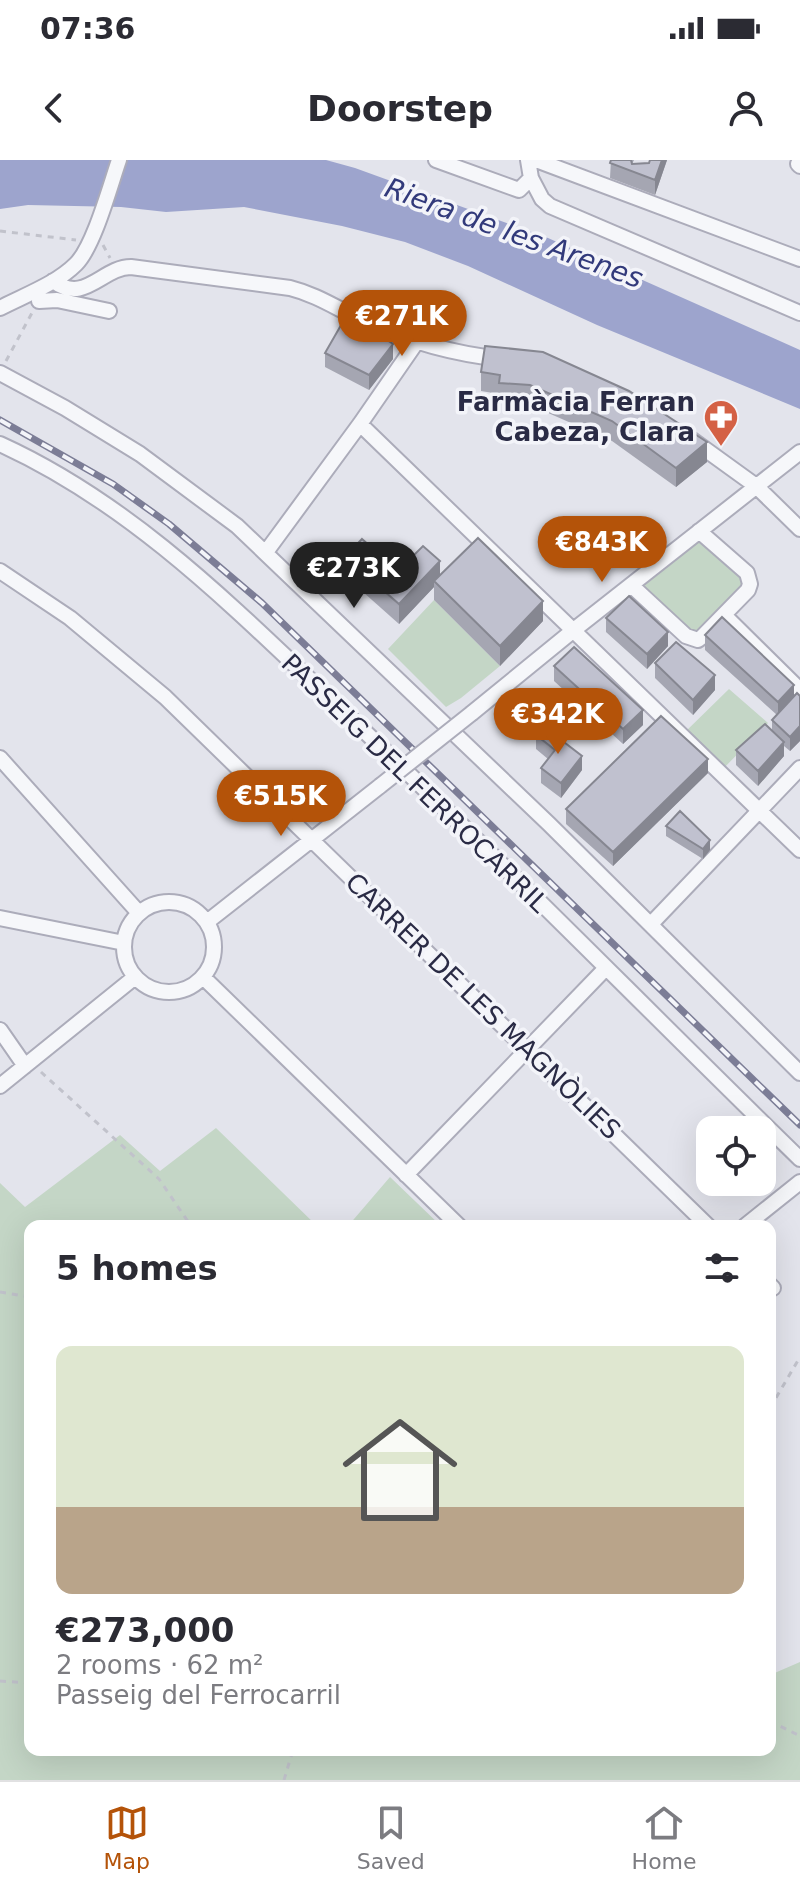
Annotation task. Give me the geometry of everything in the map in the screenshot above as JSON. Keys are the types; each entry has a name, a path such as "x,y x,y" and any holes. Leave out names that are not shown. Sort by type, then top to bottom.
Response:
{"street":[{"path":"0,308 53,281 78,263 94,244 119,160"},
{"path":"436,160 509,189 519,190 530,181"},
{"path":"528,160 530,181 550,206 800,313"},
{"path":"536,160 800,259"},
{"path":"53,281 68,289 80,288 125,267 290,288 313,294 360,320 416,343 453,353 517,360"},
{"path":"39,301 57,300 109,311"},
{"path":"266,552 416,343"},
{"path":"1,370 140,454 227,518 266,552 651,924 800,1073"},
{"path":"360,424 800,850"},
{"path":"682,432 756,486 800,529"},
{"name":"PASSEIG DEL FERROCARRIL","path":"0,444 89,492 153,537 200,576 384,750 800,1159"},
{"path":"207,922 800,452"},
{"path":"631,585 693,639 702,637 748,590 749,578 699,531"},
{"name":"CARRER DE LES MAGNÒLIES","path":"0,571 70,618 123,659 529,1049 702,1220"},
{"path":"724,615 800,690"},
{"path":"0,758 139,913"},
{"path":"651,924 800,768"},
{"path":"171,902 193,908 207,922 215,942 214,955 203,977 189,988 173,992 149,988 135,977 125,958 124,943 130,925 139,913 159,903 171,902"},
{"path":"0,918 124,943"},
{"path":"406,1175 605,969"},
{"path":"0,1086 135,977"},
{"path":"203,977 453,1220"},
{"path":"0,1030 27,1064"},
{"path":"752,1220 800,1182"}],"path":[{"path":"0,231 106,246 115,271"},
{"path":"1,370 27,322"},
{"path":"27,1064 137,1157 159,1179 187,1220"},
{"path":"0,1292 24,1296"},
{"path":"776,1398 800,1357"},
{"path":"0,1681 24,1683"},
{"path":"776,1724 800,1736"},
{"path":"284,1780 291,1756"}],"green space":[{"path":"699,531 749,578 698,640 631,585"},
{"path":"434,600 500,666 446,707 388,649"},
{"path":"729,689 768,723 720,772 682,735"},
{"path":"216,1128 311,1220 24,1220 24,1756 776,1756 776,1672 800,1662 800,1780 0,1780 0,1183 25,1207 120,1135 160,1171"},
{"path":"390,1177 435,1220 353,1220"}],"water":[{"name":"Riera de les Arenes","path":"0,160 326,160 355,168 548,238 800,350 800,409 597,325 468,266 405,242 342,226 244,207 166,212 121,207 28,205 0,209"}],"building":[{"path":"611,160 631,160 632,164 662,160 655,180 610,163"},
{"path":"348,313 393,344 369,375 325,353"},
{"path":"485,346 543,352 629,391 707,442 676,468 612,421 530,385 499,383 500,375 481,372"},
{"path":"478,538 543,601 500,646 434,581"},
{"path":"362,539 385,559 392,549 406,563 423,546 440,561 399,604 345,557"},
{"path":"629,596 668,632 647,654 606,618"},
{"path":"722,617 794,685 778,702 705,635"},
{"path":"676,642 715,675 693,700 655,663"},
{"path":"574,647 643,710 623,729 554,666"},
{"path":"797,693 800,696 800,726 790,737 772,720"},
{"path":"661,716 708,759 613,852 566,809"},
{"path":"765,724 784,742 758,771 736,750"},
{"path":"543,726 582,756 561,783 541,768 555,750 536,735"},
{"path":"680,811 710,840 703,849 666,826"}],"railway":[{"path":"0,420 113,484 169,524 262,603 800,1125"}],"place":[{"name":"Farmàcia Ferran Cabeza, Clara","path":"721,448"}]}
